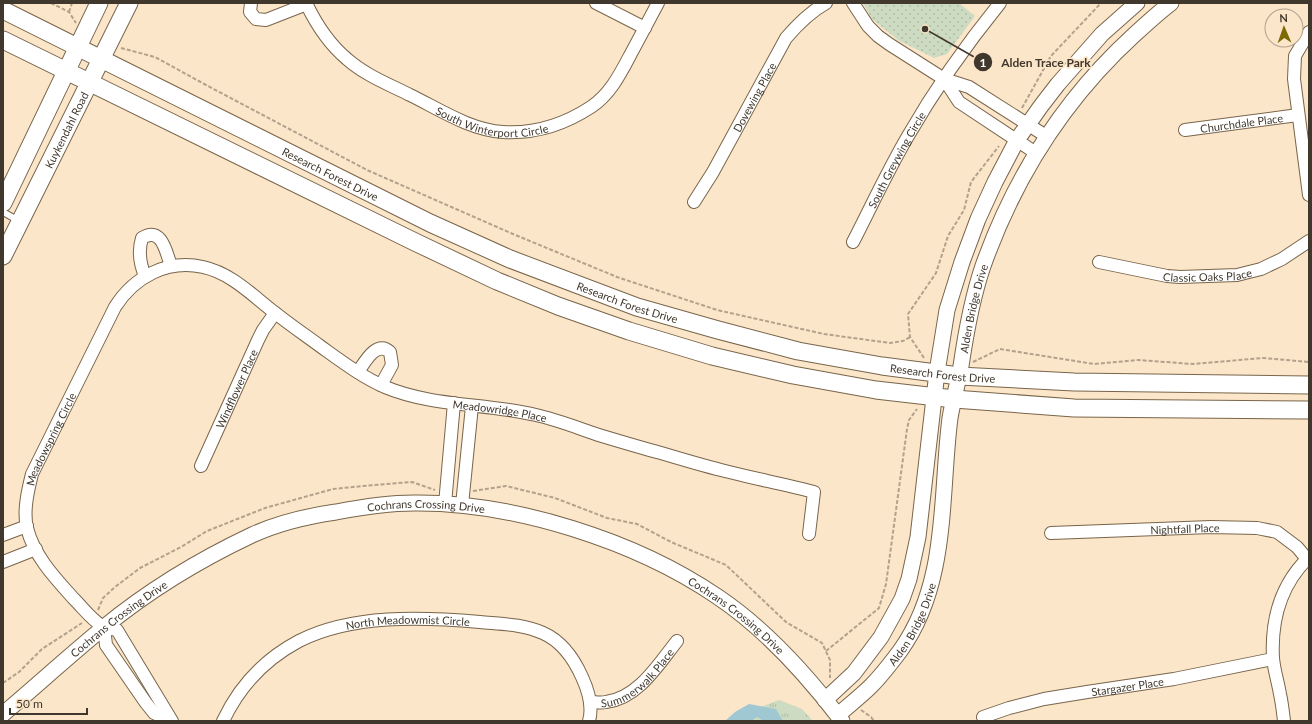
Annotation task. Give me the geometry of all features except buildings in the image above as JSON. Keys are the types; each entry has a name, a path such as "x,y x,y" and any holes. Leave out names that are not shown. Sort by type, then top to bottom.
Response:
{"main road":[{"path":"3,202 99,3"},
{"name":"Kuykendahl Road","path":"3,256 129,3"},
{"name":"Research Forest Drive","path":"3,10 105,52 430,223 543,273 637,307 798,351 882,366 938,367 1074,382 1309,385"},
{"path":"3,40 90,81 464,266 558,306 629,331 719,358 793,375 876,390 954,399 1074,408 1309,410"}],"street":[{"path":"251,3 250,12 256,19 266,20 306,3"},
{"name":"South Winterport Circle","path":"306,3 324,36 346,59 357,67 456,118 487,129 501,132 542,129 568,120 591,107 601,99 618,78 658,3"},
{"path":"596,3 645,28"},
{"name":"Dovewing Place","path":"694,202 713,172 786,38 813,11 826,3"},
{"path":"854,3 861,16 878,36 944,79 968,87 1046,136"},
{"name":"South Greywing Circle","path":"853,242 907,137 964,49 1000,3"},
{"name":"Alden Bridge Drive","path":"825,700 854,673 881,637 902,599 909,579 918,537 934,396 948,310 962,262 978,219 1017,140 1028,124 1058,84 1102,34 1137,3"},
{"name":"Alden Bridge Drive","path":"840,718 851,704 871,686 902,649 914,628 923,606 936,564 940,537 950,417 970,313 983,267 1005,213 1046,136 1073,99 1116,51 1171,3"},
{"path":"1309,32 1295,56 1294,79 1309,195"},
{"path":"944,79 959,102 1036,153"},
{"name":"Churchdale Place","path":"1184,130 1298,115"},
{"path":"145,276 142,267 140,246 142,238 148,234 154,235 160,239 172,266"},
{"name":"Classic Oaks Place","path":"1099,262 1167,276 1187,277 1237,275 1261,269 1282,259 1309,242"},
{"name":"Meadowridge Place","path":"172,266 188,265 204,267 218,272 242,286 275,313 358,372 401,393 433,400 536,415 720,470 814,492 809,534"},
{"name":"Meadowspring Circle","path":"171,721 128,646 117,630 104,627 90,616 49,570 36,550 30,540 27,526 27,499 32,474 115,307 122,296 140,279 150,273 172,266"},
{"name":"Windflower Place","path":"201,466 258,340 275,313"},
{"path":"358,372 374,350 380,348 387,349 390,352 392,365 382,385"},
{"path":"445,498 454,403"},
{"path":"462,498 472,406"},
{"name":"Cochrans Crossing Drive","path":"3,714 104,627 166,582 252,535 307,516 354,508 413,503 445,498 462,498 481,507 524,514 583,532 626,548 696,582 742,615 775,644 800,670 840,718"},
{"path":"3,535 27,526"},
{"name":"Nightfall Place","path":"1051,533 1211,527 1257,528 1277,532 1297,547 1308,558"},
{"path":"3,562 36,550"},
{"path":"1284,721 1281,695 1273,659 1274,623 1282,595 1291,579 1308,558"},
{"name":"North Meadowmist Circle","path":"223,721 236,696 248,681 261,668 287,648 315,634 344,625 382,620 425,619 513,625 544,633 563,648 573,659 584,681 590,702 589,721"},
{"path":"104,627 106,645 138,691 154,713 171,721"},
{"name":"Summerwalk Place","path":"590,702 606,702 632,691 642,683 676,641"},
{"name":"Stargazer Place","path":"983,717 1009,708 1044,699 1174,679 1273,659"}],"lane":[{"path":"3,212 20,221"},
{"path":"138,691 150,685"}],"path":[{"path":"51,3 69,12"},
{"path":"72,3 69,12 81,42"},
{"path":"105,52 156,57 367,170 513,234 617,277 717,310 824,334 890,344 903,341 910,337"},
{"path":"960,369 1000,348 1094,364 1138,360 1194,364 1263,358 1309,362"},
{"path":"923,356 938,367"},
{"path":"3,683 19,672 42,649 75,628 97,611 103,598 140,568 181,547 207,531 266,508 333,489 412,482 439,491 445,498"},
{"path":"462,498 474,491 506,486 555,498 607,518 637,524 671,542 726,565 786,622 822,643 830,660 830,680 836,689"},
{"path":"851,704 871,717 874,721"}],"green space":[{"path":"863,3 959,3 975,16 947,54 934,58 898,40 872,19"},
{"path":"779,700 802,709 813,721 742,721 753,710"}],"water":[{"path":"749,704 776,709 783,721 764,721 757,717 751,721 725,721 735,712"}],"place":[{"name":"Alden Trace Park","path":"925,29"}]}
